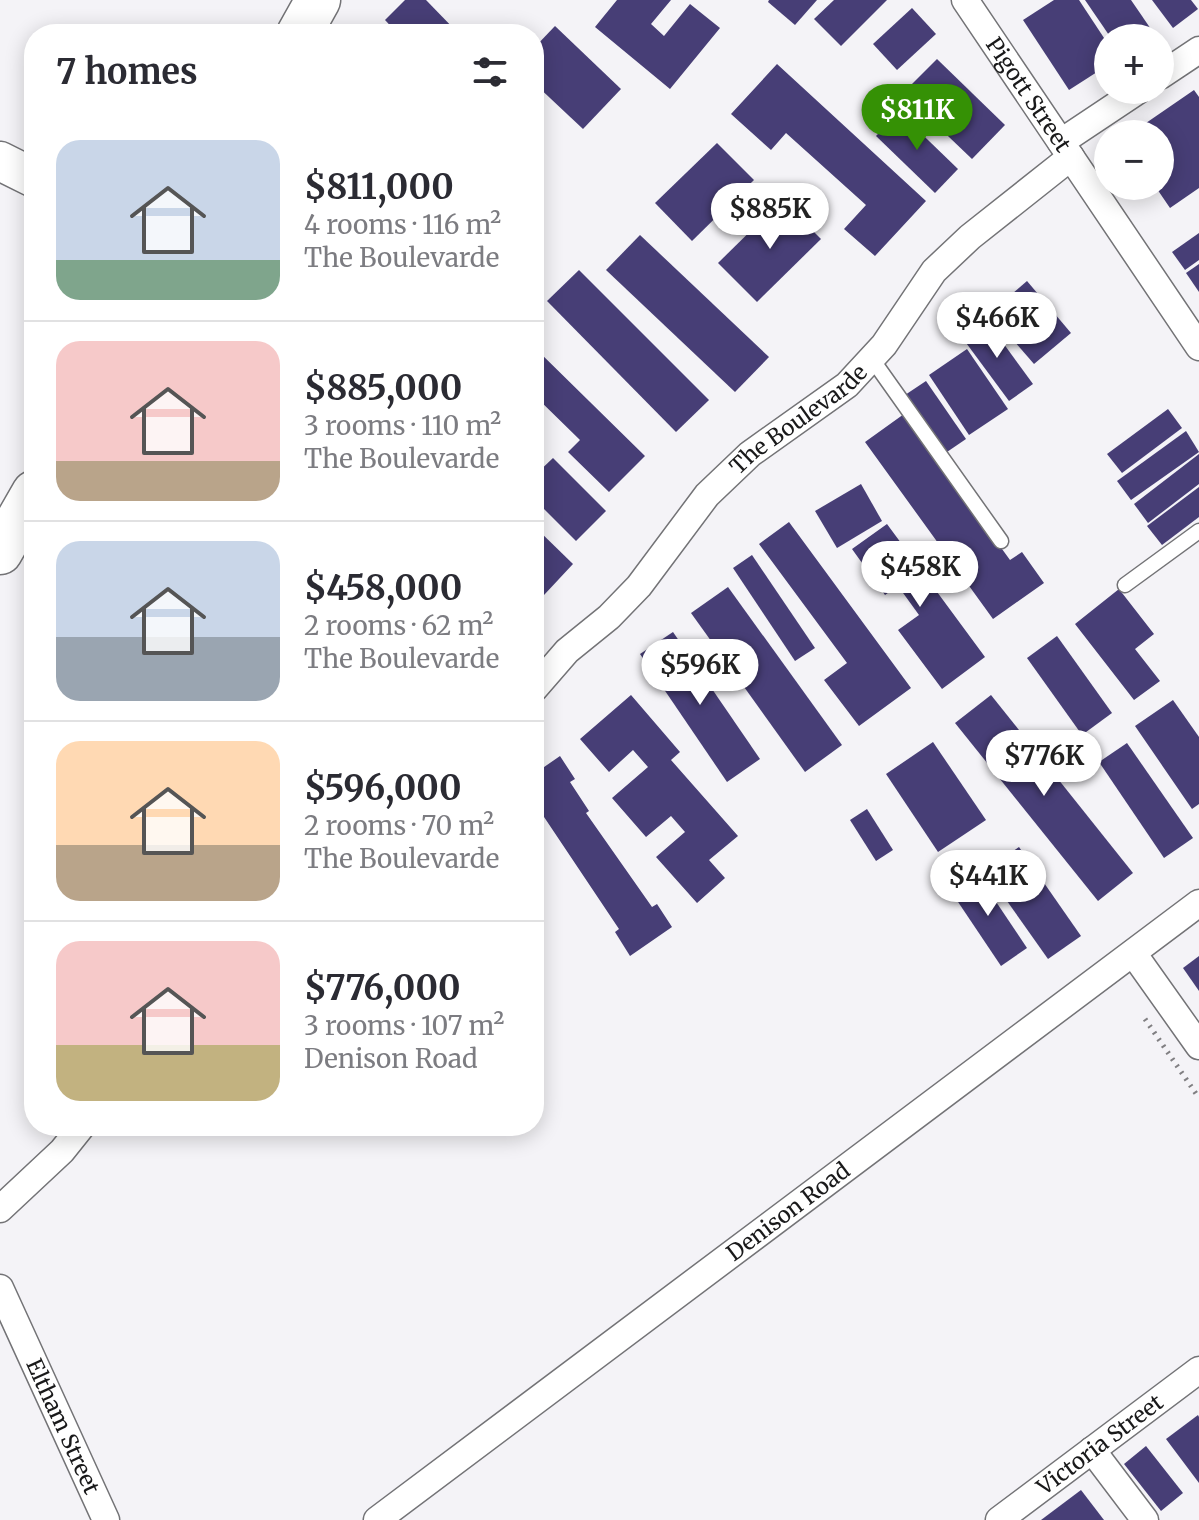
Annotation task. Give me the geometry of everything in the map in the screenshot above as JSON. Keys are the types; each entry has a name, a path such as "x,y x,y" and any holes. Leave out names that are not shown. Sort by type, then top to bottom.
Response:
{"highway":[{"path":"305,24 318,0"},
{"path":"0,552 24,510"}],"main road":[{"path":"0,161 24,173"}],"street":[{"name":"Pigott Street","path":"965,0 1199,347"},
{"path":"1174,67 1199,50"},
{"name":"The Boulevarde","path":"544,677 567,651 609,617 639,586 707,495 750,454 829,399 872,359 934,271 1066,149 1122,104"},
{"name":"Denison Road","path":"377,1520 1199,903"},
{"path":"1133,953 1199,1046"},
{"path":"0,1209 74,1136"},
{"name":"Eltham Street","path":"0,1288 106,1520"},
{"name":"Victoria Street","path":"999,1520 1199,1370"},
{"path":"1092,1450 1145,1520"}],"lane":[{"path":"872,359 1001,541"},
{"path":"1125,585 1199,531"}],"path":[{"path":"1137,1007 1199,1098"}],"building":[{"path":"405,0 426,0 449,24 389,24 385,20"},
{"path":"617,0 671,0 651,24 664,36 690,4 720,28 670,89 595,27"},
{"path":"769,0 817,0 795,25"},
{"path":"834,0 887,0 841,46 814,19"},
{"path":"1054,0 1079,0 1095,24 1094,74 1069,90 1023,20"},
{"path":"1085,0 1131,0 1147,24 1101,24"},
{"path":"1152,0 1191,0 1198,9 1174,27 1174,24 1170,24"},
{"path":"912,8 936,34 897,70 873,44"},
{"path":"555,26 621,89 583,129 544,92 544,38"},
{"path":"937,59 1005,125 972,159 903,93"},
{"path":"777,64 926,201 875,256 844,229 866,205 786,133 771,150 731,114"},
{"path":"1194,90 1199,97 1199,188 1170,208 1165,200 1174,200 1174,120 1150,120"},
{"path":"899,112 958,169 935,193 876,136"},
{"path":"717,143 754,180 692,241 655,203"},
{"path":"782,200 821,239 757,302 718,263"},
{"path":"1199,233 1199,260 1185,270 1172,252"},
{"path":"640,235 769,357 735,392 606,270"},
{"path":"1199,264 1199,292 1186,273"},
{"path":"579,270 709,400 676,432 547,301"},
{"path":"1027,281 1071,333 1034,364 990,313"},
{"path":"985,318 1033,384 1009,401 961,336"},
{"path":"967,349 1008,409 969,435 929,375"},
{"path":"544,357 645,456 609,492 568,452 580,440 544,405"},
{"path":"926,381 966,439 944,454 905,395"},
{"path":"1168,409 1182,428 1122,473 1107,454"},
{"path":"904,414 1010,560 1022,552 1044,583 993,619 865,442"},
{"path":"1186,431 1199,452 1131,500 1117,481"},
{"path":"1199,454 1199,484 1148,523 1134,504"},
{"path":"553,458 606,511 576,541 544,509 544,467"},
{"path":"861,484 882,521 837,548 815,511"},
{"path":"1199,487 1199,517 1162,545 1147,526"},
{"path":"789,522 911,688 859,726 824,680 847,663 759,544"},
{"path":"887,524 985,657 942,689 898,630 919,615 898,586 885,595 852,549"},
{"path":"544,536 573,564 544,595"},
{"path":"752,555 815,648 795,661 733,568"},
{"path":"728,587 842,745 805,772 691,613"},
{"path":"1119,589 1154,634 1135,649 1160,681 1134,700 1075,624"},
{"path":"673,632 760,759 727,782 640,654"},
{"path":"1057,636 1112,713 1082,735 1027,658"},
{"path":"631,695 680,752 671,760 738,836 709,860 725,878 697,903 656,857 685,832 671,816 646,837 612,798 648,767 633,750 609,772 580,739"},
{"path":"991,695 1133,873 1098,901 955,723"},
{"path":"1173,700 1199,737 1199,804 1192,809 1135,726"},
{"path":"933,742 986,820 938,852 886,774"},
{"path":"1127,743 1193,838 1164,858 1099,762"},
{"path":"560,756 575,779 570,782 589,811 586,813 652,907 657,904 672,927 630,956 615,932 619,929 544,817 544,767"},
{"path":"867,809 893,850 876,861 850,820"},
{"path":"1019,847 1081,936 1048,959 985,870"},
{"path":"974,869 1027,948 1001,966 948,887"},
{"path":"1199,956 1199,991 1183,968"},
{"path":"1199,1417 1199,1483 1166,1439"},
{"path":"1146,1446 1183,1493 1161,1511 1124,1464"},
{"path":"1081,1490 1104,1520 1041,1520"}]}
